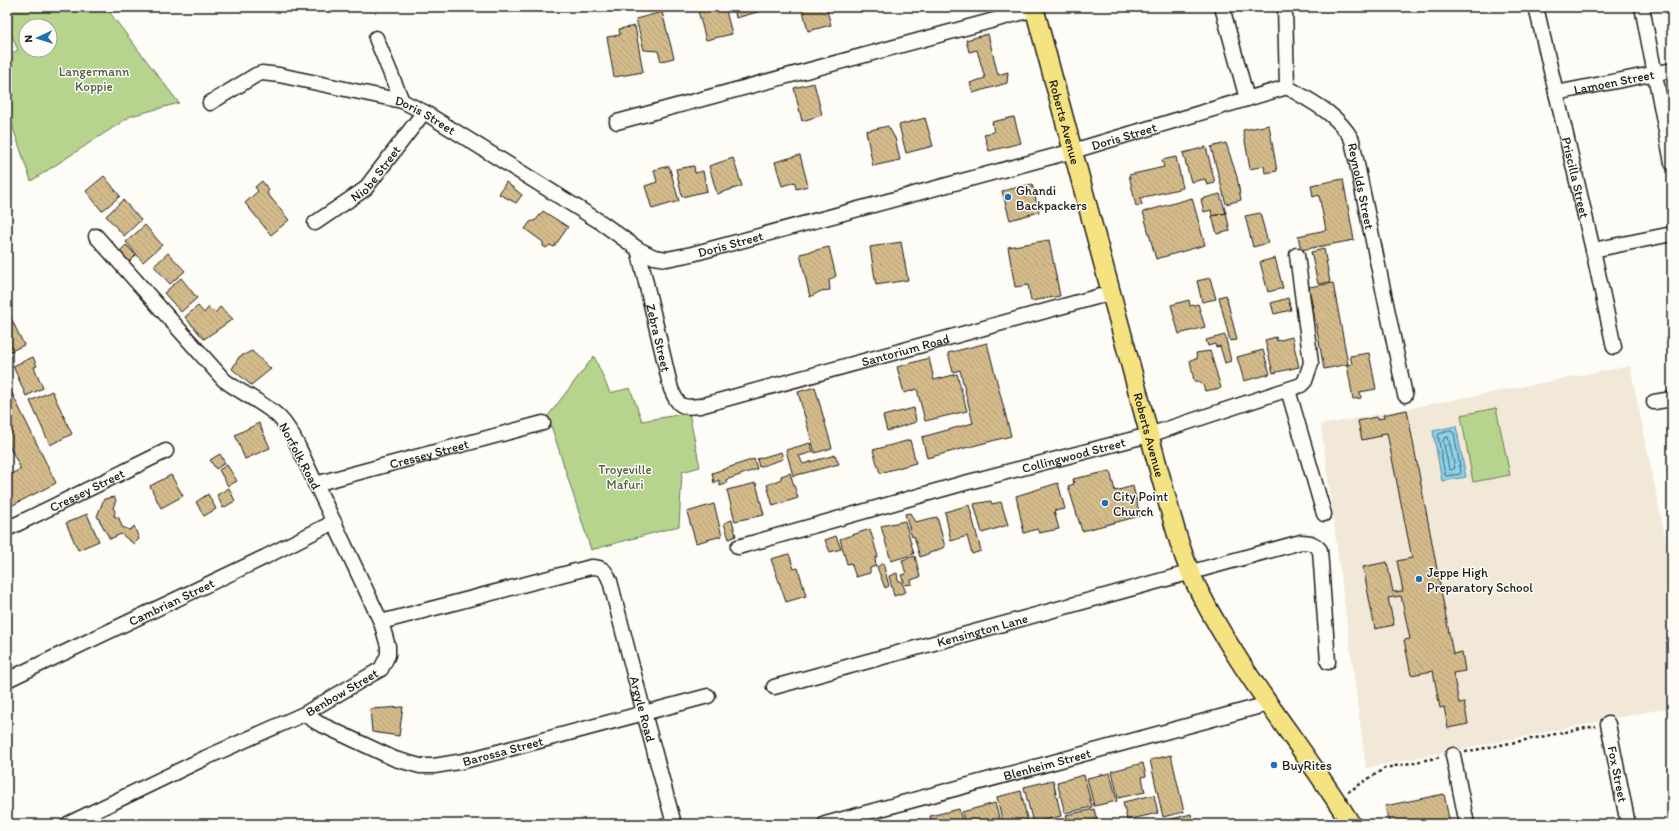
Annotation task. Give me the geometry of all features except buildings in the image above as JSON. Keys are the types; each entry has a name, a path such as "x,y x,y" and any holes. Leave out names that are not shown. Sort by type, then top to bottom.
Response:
{"main road":[{"name":"Roberts Avenue","path":"1034,8 1149,435 1182,552 1190,573 1213,618 1268,704 1336,800 1351,824"}],"street":[{"path":"1222,7 1247,99"},
{"path":"1285,7 1287,87"},
{"name":"Priscilla Street","path":"1536,7 1593,250 1614,347"},
{"path":"1642,7 1672,163"},
{"path":"617,122 1034,8"},
{"path":"376,38 402,101"},
{"name":"Lamoen Street","path":"1556,93 1672,70"},
{"name":"Doris Street","path":"210,103 249,79 262,74 279,75 402,101 424,112 602,223 638,249 654,257 667,259 692,254 1073,151 1287,87"},
{"name":"Reynolds Street","path":"1287,87 1331,114 1346,129 1352,140 1405,394"},
{"name":"Niobe Street","path":"315,224 365,189 424,112"},
{"path":"1593,250 1672,234"},
{"name":"Norfolk Road","path":"96,236 224,380 237,390 268,408 279,417 291,434 381,622"},
{"name":"Zebra Street","path":"638,249 671,389 678,402 682,405 686,407 700,406"},
{"name":"Collingwood Street","path":"738,547 953,486 1149,435 1301,385 1305,381 1311,363 1297,255"},
{"name":"Santorium Road","path":"700,406 1111,293"},
{"path":"1288,390 1324,514"},
{"path":"1654,402 1672,399"},
{"name":"Cressey Street","path":"315,484 543,423"},
{"name":"Cressey Street","path":"7,529 166,451"},
{"name":"Cambrian Street","path":"7,680 334,522"},
{"name":"Kensington Lane","path":"774,687 1301,542 1309,542 1316,545 1320,550 1328,662"},
{"name":"Argyle Road","path":"381,622 591,567 598,567 605,570 610,581 612,594 674,824"},
{"name":"Benbow Street","path":"68,824 205,758 304,714 381,669 388,655 388,646 381,622"},
{"name":"Barossa Street","path":"304,714 318,723 395,759 420,766 434,766 464,761 708,696"},
{"name":"Blenheim Street","path":"825,824 1268,704"},
{"name":"Fox Street","path":"1608,724 1628,824"},
{"path":"1453,755 1467,824"}],"path":[{"path":"1336,800 1385,768 1608,724"}],"shaded area":[{"path":"1630,366 1672,571 1672,707 1366,768 1321,425"}],"green space":[{"name":"Langermann Koppie","path":"7,7 119,7 110,13 179,103 131,116 31,181 7,110 7,56 18,50 7,25"},
{"name":"Troyeville Mafuri","path":"594,356 610,393 630,388 642,421 689,413 700,467 682,472 679,526 591,550 548,416"},
{"path":"1496,408 1510,475 1473,482 1461,415"}],"water":[{"path":"1456,426 1466,477 1442,481 1433,431"}],"place":[{"name":"Ghandi Backpackers","path":"1008,197"},
{"name":"City Point Church","path":"1105,503"},
{"name":"Jeppe High Preparatory School","path":"1419,579"},
{"name":"BuyRites","path":"1274,765"}]}
